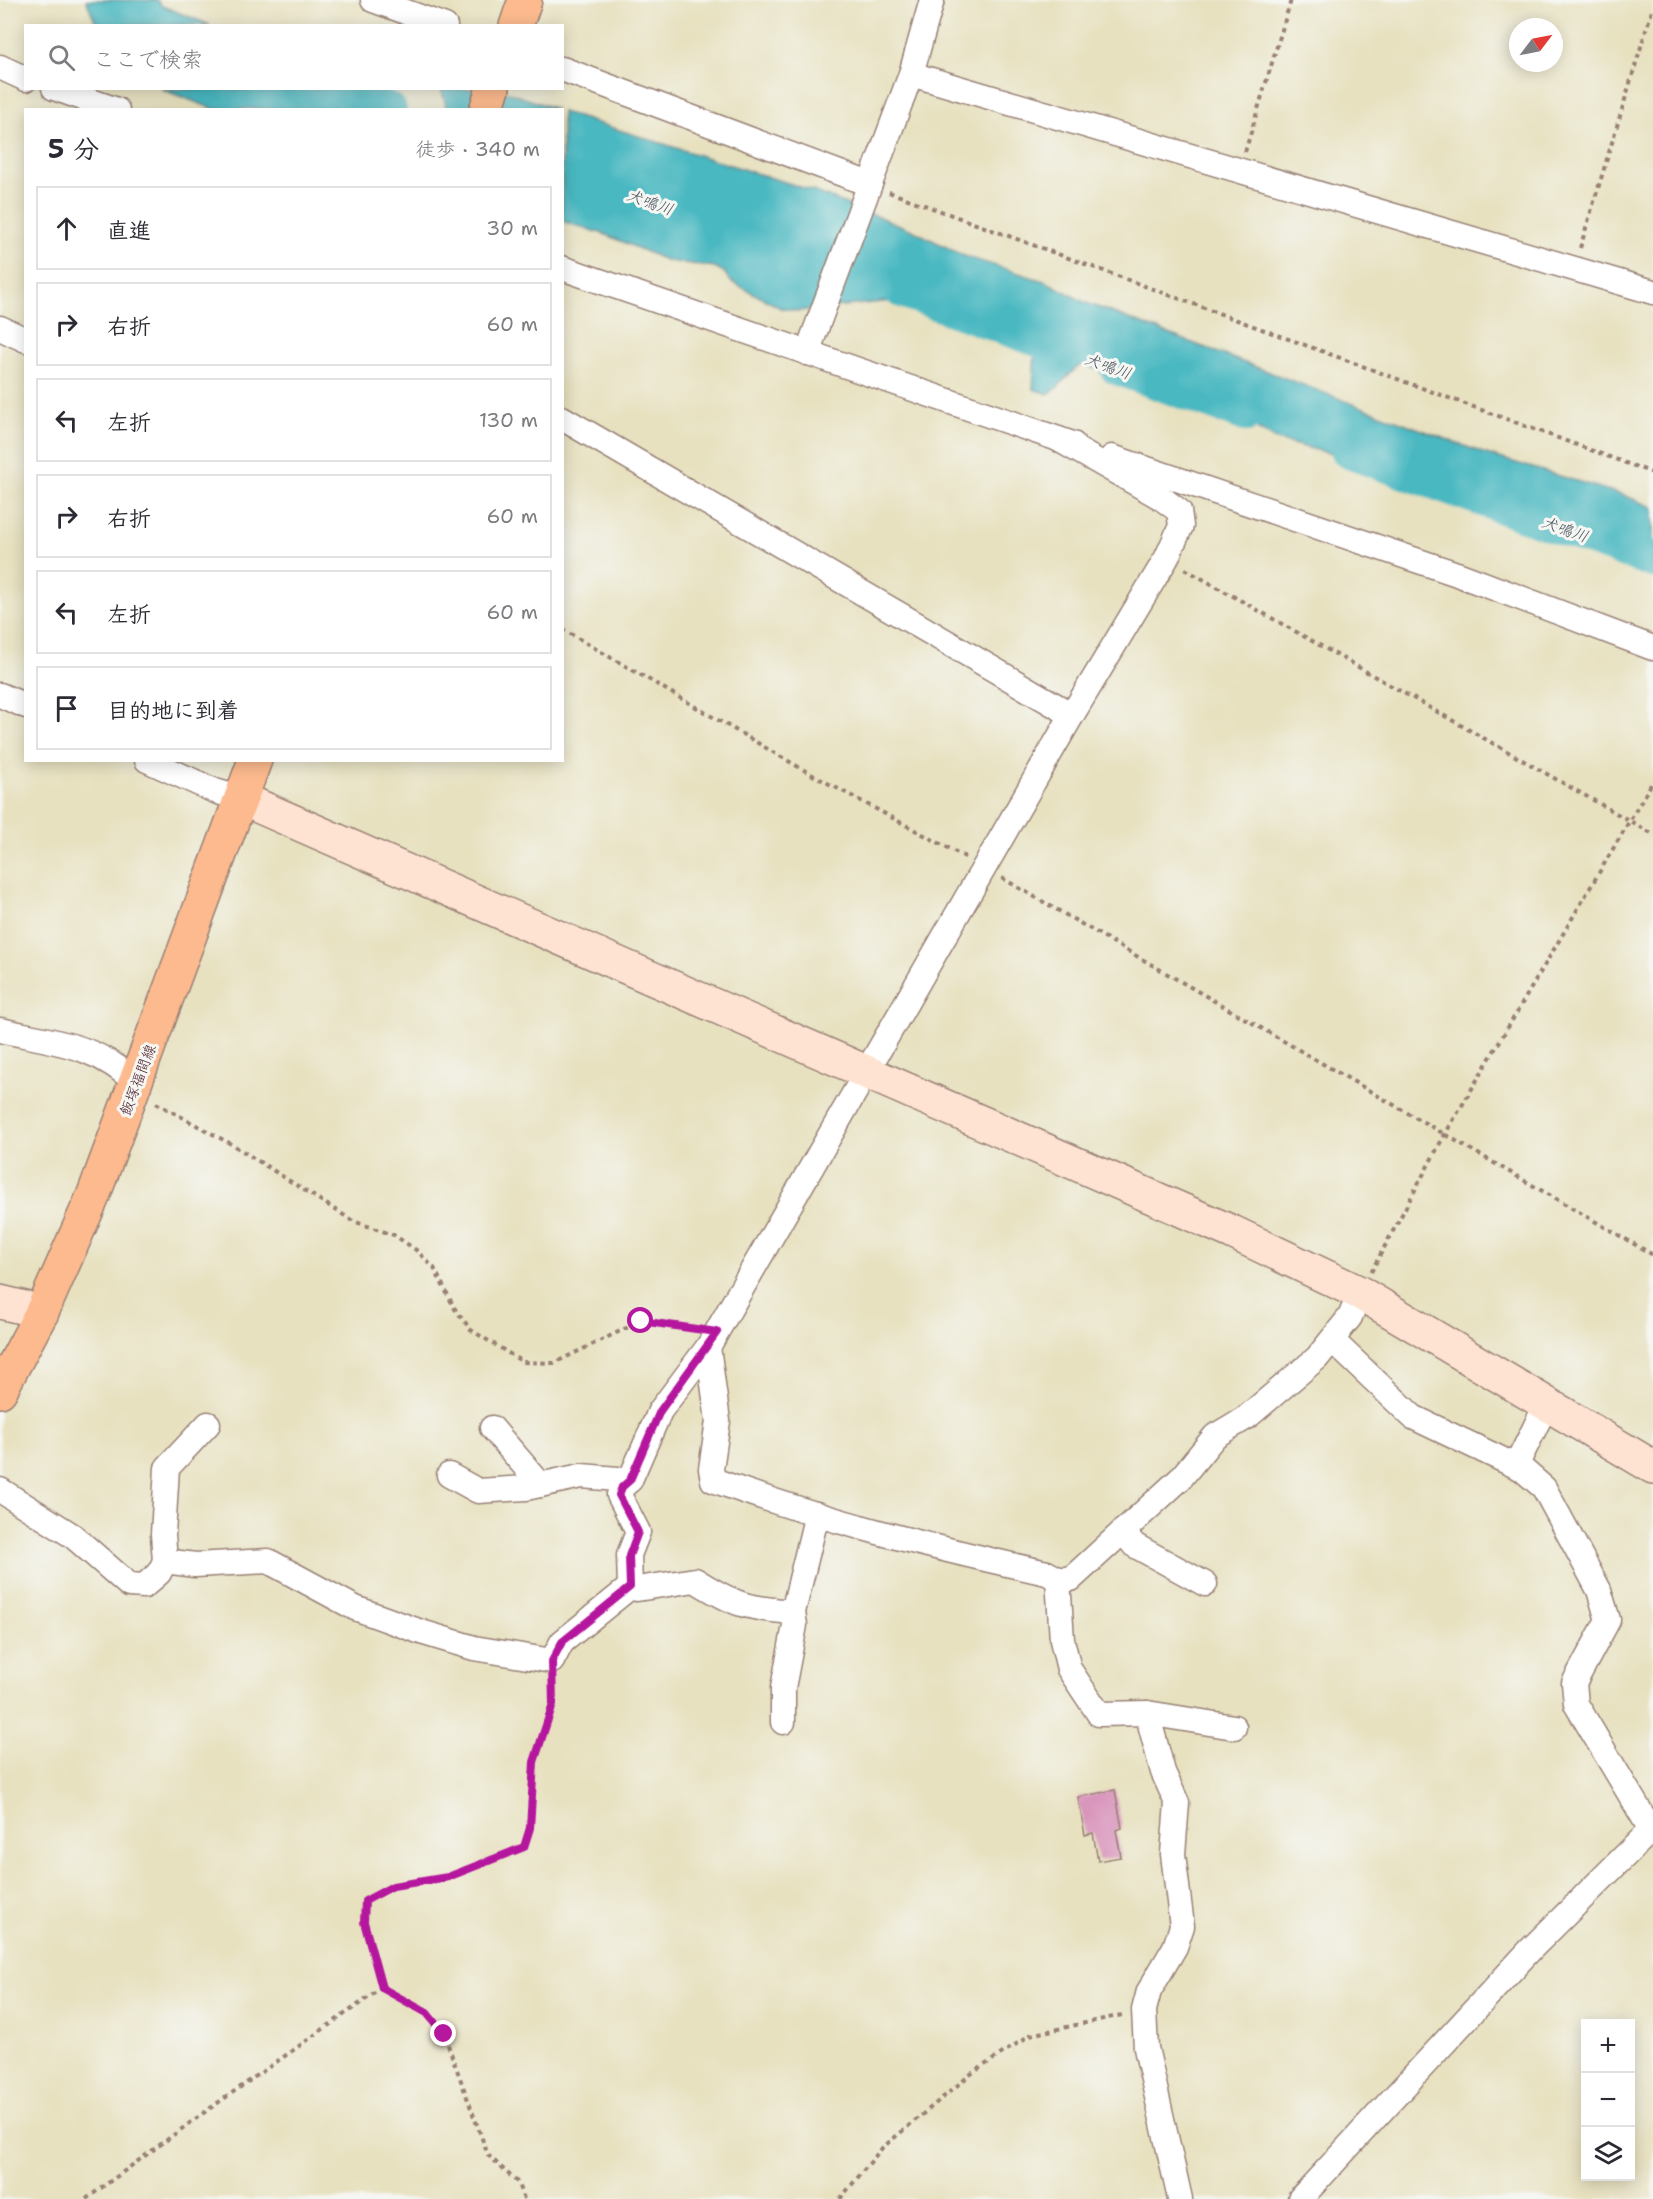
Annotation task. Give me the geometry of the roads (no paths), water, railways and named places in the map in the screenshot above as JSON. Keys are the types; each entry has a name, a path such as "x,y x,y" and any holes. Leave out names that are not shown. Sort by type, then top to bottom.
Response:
{"main road":[{"path":"517,24 525,0"},
{"path":"487,108 493,90"},
{"name":"飯塚福間線","path":"0,1391 42,1312 94,1194 137,1084 254,762"}],"street":[{"path":"374,0 440,24"},
{"path":"807,353 911,74 932,0"},
{"path":"0,68 24,78"},
{"path":"564,70 869,184"},
{"path":"0,72 24,78"},
{"path":"911,74 1653,292"},
{"path":"47,90 77,108"},
{"path":"60,90 111,108"},
{"path":"564,269 1457,574 1653,648"},
{"path":"0,328 24,339"},
{"path":"564,419 1072,715"},
{"path":"630,1587 629,1556 638,1532 619,1495 622,1487 630,1480 660,1411 712,1340 1072,715 1166,559 1181,526 1179,511 1160,497 1058,439"},
{"path":"0,695 24,705"},
{"path":"152,762 215,790 242,799 1233,1232 1360,1293 1653,1467"},
{"path":"0,1030 92,1051 119,1066 137,1084"},
{"path":"712,1340 718,1421 711,1470 713,1480 817,1514 1047,1573 1058,1579 1071,1579 1180,1479 1215,1436 1247,1417 1317,1358 1350,1317 1360,1293"},
{"path":"0,1302 42,1312"},
{"path":"1300,2199 1531,1949 1652,1830 1576,1704 1574,1683 1608,1620 1599,1590 1544,1488 1516,1466 1413,1418 1332,1340"},
{"path":"1516,1466 1547,1404"},
{"path":"0,1490 73,1536 129,1585 144,1587 159,1573 165,1561 163,1534 167,1468 208,1424"},
{"path":"492,1428 541,1485"},
{"path":"449,1475 478,1491 541,1485 581,1476 630,1480"},
{"path":"783,1722 783,1688 795,1625 793,1612 817,1514"},
{"path":"1123,1531 1134,1545 1205,1584"},
{"path":"165,1561 195,1565 268,1561 355,1608 421,1632 474,1648 552,1661 562,1642 630,1587"},
{"path":"1058,1579 1062,1640 1069,1669 1099,1714 1147,1713 1234,1727"},
{"path":"630,1587 637,1589 694,1580 732,1602 755,1609 793,1612"},
{"path":"1147,1713 1163,1772 1177,1803 1173,1854 1182,1926 1175,1947 1149,1991 1144,2010 1146,2048 1180,2199"}],"water":[{"path":"86,0 157,0 162,6 207,24 97,24"},
{"path":"164,90 325,90 336,108 211,108"},
{"path":"441,90 502,90 553,108 445,108"},
{"path":"564,113 813,191 912,230 964,256 1047,282 1084,302 1483,453 1623,495 1653,507 1653,555 1627,548 1607,537 1597,537 1479,491 1277,440 1184,388 1081,365 1048,394 1033,389 1035,351 1031,343 1017,328 987,313 958,306 922,306 901,300 798,311 781,308 730,281 724,272 715,267 668,261 604,234 564,222"}],"waterway":[{"name":"犬鳴川","path":"342,90 384,108"},
{"name":"犬鳴川","path":"900,289 1068,350"},
{"name":"犬鳴川","path":"1117,367 1246,414"},
{"name":"犬鳴川","path":"1349,451 1653,560"}]}
